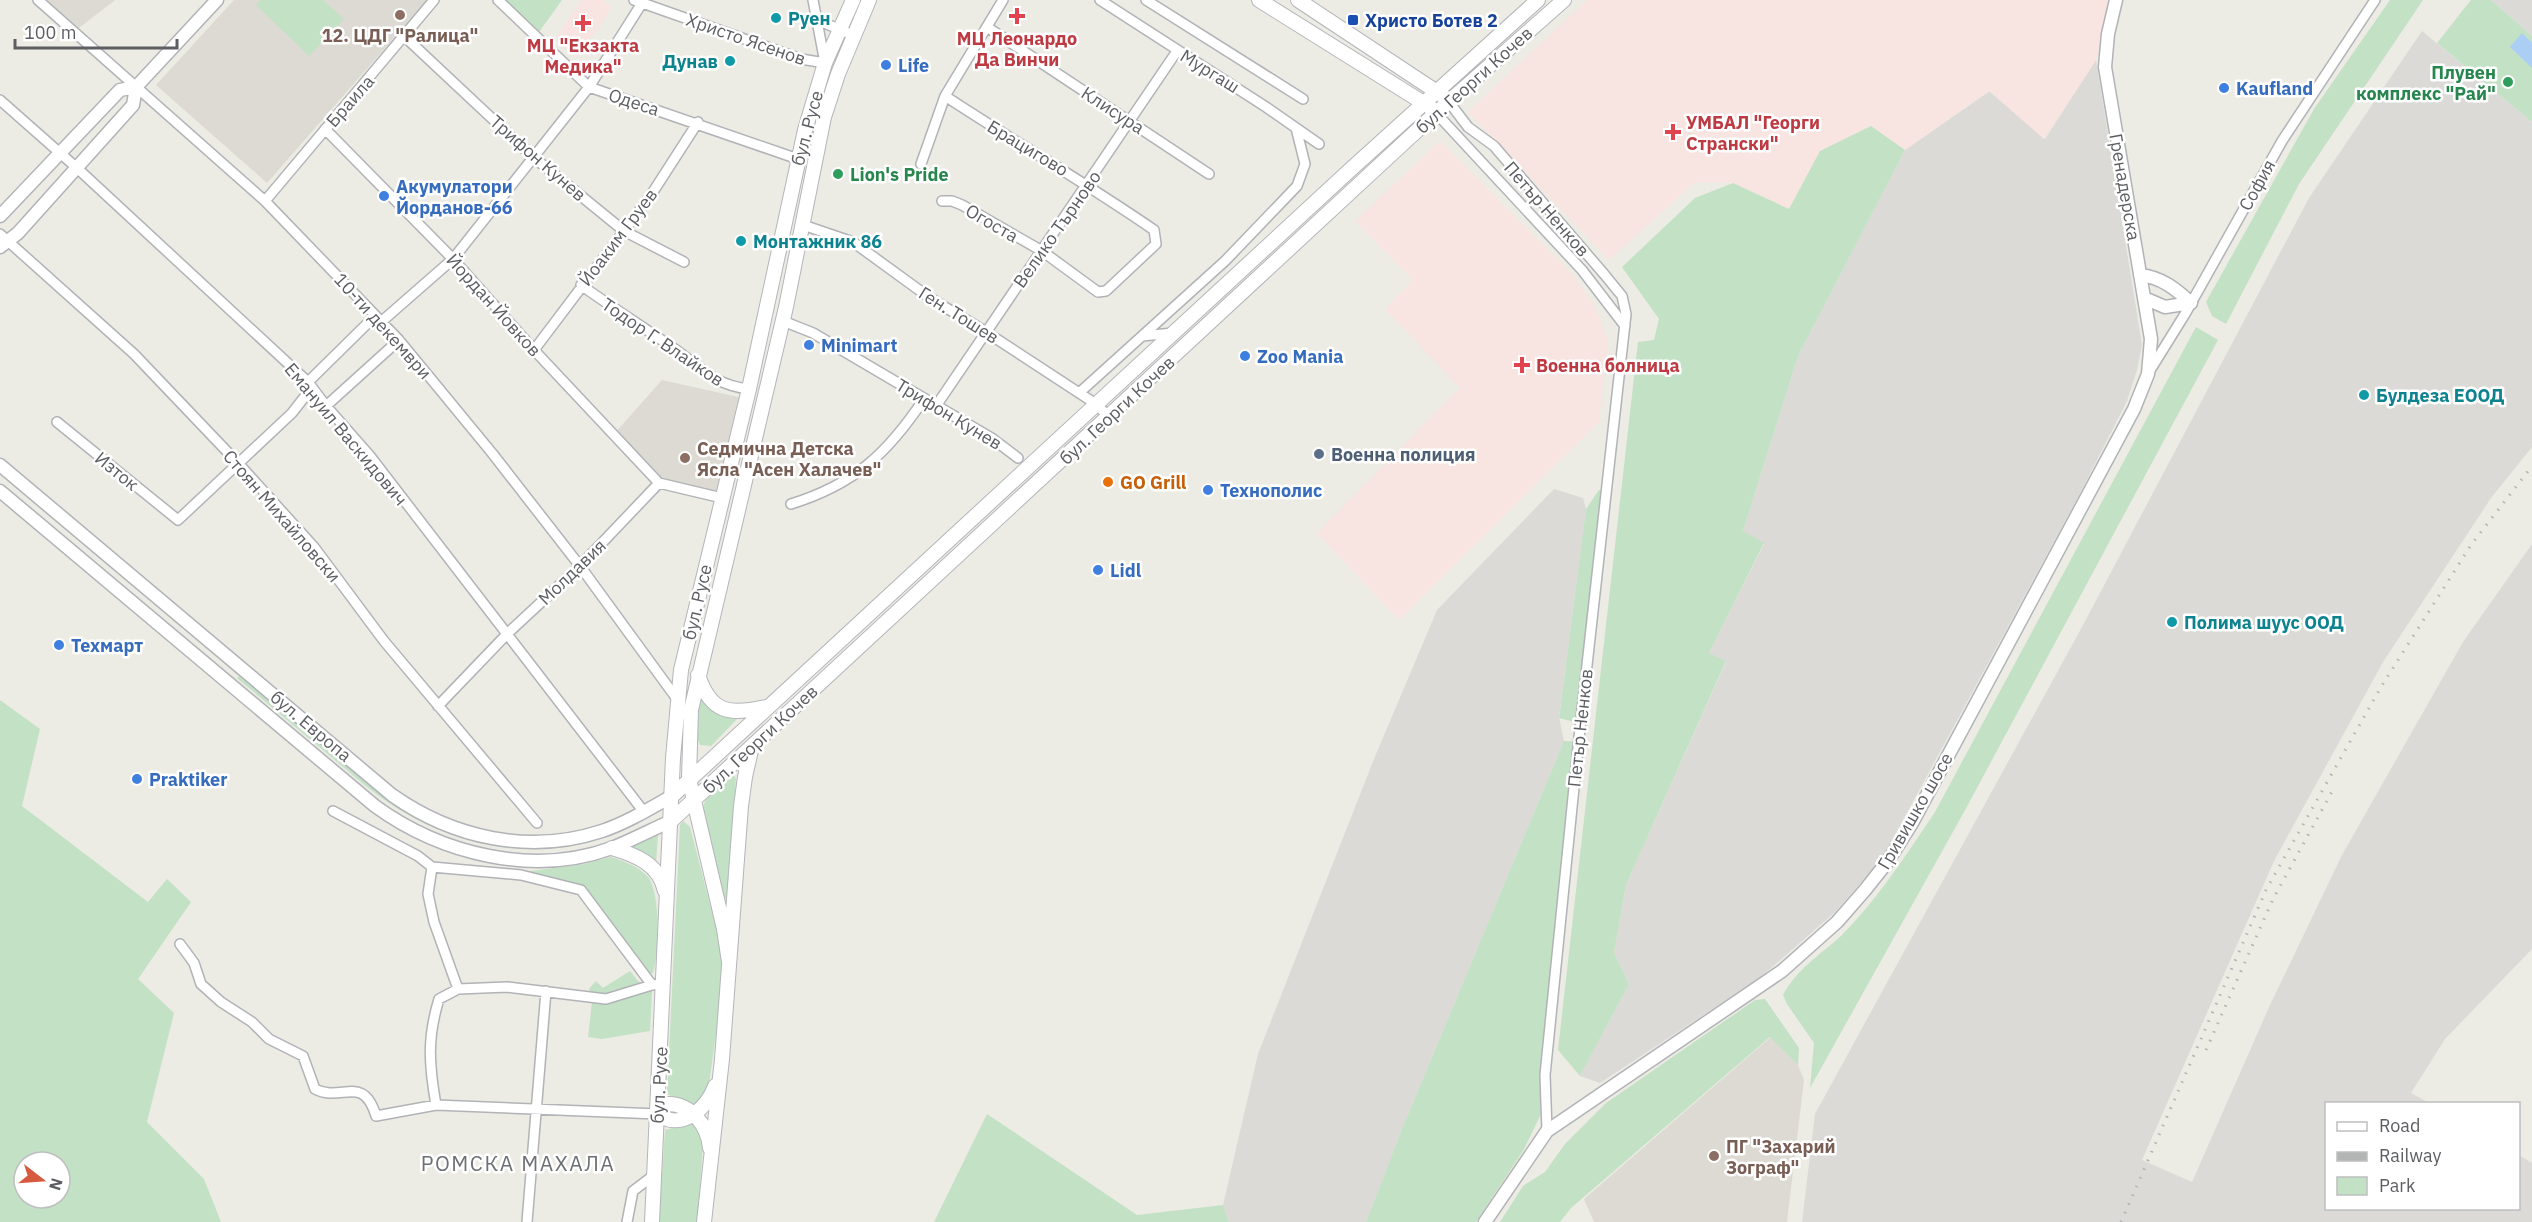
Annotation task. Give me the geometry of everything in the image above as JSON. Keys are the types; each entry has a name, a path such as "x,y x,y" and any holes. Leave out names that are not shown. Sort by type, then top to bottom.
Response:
{"main road":[{"name":"бул. Русе","path":"652,1222 658,1114 658,985 668,903 677,699 681,670 749,389 812,102 825,63 853,0"},
{"name":"бул. Русе","path":"729,962 724,929 689,779 692,710 698,675 783,321 824,117 853,35 869,0"},
{"path":"1259,0 1424,102 1436,113"},
{"path":"1298,0 1437,90 1449,102"},
{"name":"бул. Георги Кочев","path":"672,796 1437,90 1538,0"},
{"name":"бул. Георги Кочев","path":"671,821 1436,113 1564,0"},
{"path":"698,675 706,695 723,708 742,712 768,706"},
{"name":"бул. Русе","path":"704,1222 722,1059 741,806 752,746"},
{"path":"612,848 639,858 654,868 663,884 668,903"},
{"path":"694,1114 711,1096 722,1059"},
{"path":"658,1114 664,1105 670,1103 681,1106 694,1114 709,1139 710,1174"}],"street":[{"name":"10-ти декември","path":"38,0 265,201 399,340 492,453 580,566 677,699"},
{"path":"3,241 18,233 133,105 136,87 217,0"},
{"name":"Браила","path":"265,201 434,0"},
{"name":"Одеса","path":"498,0 589,87 698,122 798,159"},
{"path":"813,0 825,63"},
{"path":"921,164 945,96 1003,0"},
{"name":"Мургаш","path":"1100,0 1319,144"},
{"path":"1146,0 1303,99"},
{"name":"Гренадерска","path":"2116,0 2108,34 2105,67 2151,339 2148,374"},
{"name":"София","path":"2148,374 2191,303 2282,141 2375,0"},
{"path":"238,463 292,413 306,395 308,382 378,319 453,259 532,156 589,87 638,1"},
{"name":"Христо Ясенов","path":"638,1 801,59 825,63"},
{"path":"818,20 853,35"},
{"name":"Клисура","path":"987,27 1209,174"},
{"name":"Трифон Кунев","path":"405,37 532,156 624,231 684,262"},
{"name":"Велико Търново","path":"936,406 1177,51"},
{"path":"0,216 120,90 136,87"},
{"name":"Брацигово","path":"945,96 1088,185 1154,230 1156,244 1106,291 1098,292"},
{"name":"Емануил Васкидович","path":"0,100 77,168 308,382 370,456 644,812"},
{"name":"Петър Ненков","path":"1449,102 1467,127 1494,146 1622,296 1626,314 1583,693 1545,1075 1547,1131"},
{"name":"Петър Ненков","path":"1436,113 1582,270 1610,303 1626,327"},
{"name":"Йоаким Груев","path":"534,350 651,195 698,122"},
{"path":"1079,393 1225,261 1296,186 1305,164 1296,128"},
{"name":"Йордан Йовков","path":"325,129 453,259 534,350 659,483"},
{"name":"Огоста","path":"942,201 952,201 962,205 1041,251 1098,292"},
{"name":"Ген. Тошев","path":"803,225 853,242 930,298 1096,404 1109,417"},
{"name":"Стоян Михайловски","path":"3,241 134,354 238,463 314,547 384,641 537,823"},
{"path":"2140,275 2162,280 2178,290 2191,303"},
{"name":"Тодор Г. Влайков","path":"581,285 647,333 668,344 714,380 733,387 749,389"},
{"path":"2144,298 2165,307 2191,303"},
{"name":"Трифон Кунев","path":"783,321 813,333 993,439 1018,458"},
{"path":"1142,336 1176,332"},
{"path":"326,406 399,340"},
{"name":"Гривишко шосе","path":"1485,1222 1547,1131 1782,971 1837,922 1888,861 1912,823 2134,409 2148,374"},
{"path":"790,504 838,487 862,470 888,448 924,399"},
{"name":"Изток","path":"57,422 178,520 238,463"},
{"name":"бул. Европа","path":"0,465 392,795 423,815 470,834 535,842 576,838 601,831 644,812 672,796"},
{"path":"659,483 722,498"},
{"name":"Молдавия","path":"438,706 508,633 580,566 659,483"},
{"name":"бул. Европа","path":"0,491 357,791 408,828 453,847 504,858 566,858 612,848 671,821"},
{"path":"333,810 418,856 432,867 521,874 581,890 658,985 606,999 507,987 458,989 439,999 431,1024 429,1049 436,1105"},
{"path":"432,867 428,894 434,922 458,989"},
{"path":"180,944 194,963 201,984 221,1002 252,1022 269,1039 303,1056 315,1089 321,1092 350,1091 362,1094 372,1101 376,1116 436,1105 658,1114"},
{"path":"527,1222 546,990"},
{"path":"627,1222 633,1191 654,1175"}],"shaded area":[{"path":"47,0 115,0 75,31"},
{"path":"234,0 427,0 267,183 156,85"},
{"name":"МЦ \"Екзакта Медика\"","path":"582,0 603,0 612,7 578,57 554,40"},
{"name":"УМБАЛ \"Георги Странски\"","path":"1587,0 2110,0 2096,60 2044,139 1989,91 1905,150 1871,126 1820,151 1789,209 1733,183 1695,182 1609,260 1468,112"},
{"path":"2491,0 2532,0 2532,36"},
{"path":"2422,31 2532,122 2532,447 2491,498 2383,662 2274,861 2142,1160 2192,1182 2270,1005 2342,855 2463,642 2532,544 2532,949 2445,1039 2411,1093 2427,1102 2325,1102 2325,1210 2520,1210 2520,1156 2532,1163 2532,1222 1802,1222 1815,1114 2082,627 2309,198"},
{"path":"2096,60 2142,345 2127,401 2078,497 1882,859 1834,913 1761,977 1600,1083 1580,1076 1629,984 1614,953 1626,885 1726,662 1709,653 1764,544 1743,531 1798,356 1905,150 1990,91 2045,139"},
{"name":"Военна болница","path":"1440,141 1571,273 1595,306 1608,342 1599,422 1399,620 1317,533 1460,388 1385,309 1413,280 1355,221"},
{"name":"Седмична Детска Ясла \"Асен Халачев\"","path":"662,380 747,399 722,498 659,483 615,433"},
{"path":"1554,489 1583,498 1586,509 1559,717 1564,741 1402,1129 1366,1222 1229,1222 1223,1205 1258,1054 1374,759 1437,610"},
{"name":"ПГ \"Захарий Зограф\"","path":"1771,1037 1798,1065 1804,1080 1787,1222 1594,1222 1584,1199"}],"green space":[{"path":"261,0 323,0 344,19 309,56 256,5"},
{"path":"505,0 562,0 539,32"},
{"path":"2390,0 2423,0 2299,184 2226,324 2212,316 2206,302 2314,109"},
{"name":"Плувен комплекс \"Рай\"","path":"2471,0 2491,0 2532,36 2532,122 2437,43"},
{"path":"1871,126 1905,150 1798,356 1743,531 1764,543 1709,653 1726,661 1626,885 1614,953 1629,984 1580,1076 1558,1050 1638,342 1654,340 1659,319 1622,267 1695,198 1733,183 1789,209 1820,151"},
{"path":"2196,327 2218,340 1964,812 1810,1088 1814,1043 1783,995 1795,977 1841,936 1867,907 1935,812"},
{"path":"1599,490 1607,493 1578,723 1559,718 1586,509"},
{"path":"239,676 409,809 524,845 651,813 652,815 622,831 592,842 560,848 528,849 497,846 465,839 435,828 380,797 237,678"},
{"path":"701,699 739,717 711,746 700,745 697,738 698,702"},
{"path":"0,700 40,729 22,806 148,902 167,879 191,902 138,979 174,1013 147,1122 204,1179 221,1222 0,1222"},
{"path":"1564,741 1582,742 1542,1112 1523,1151 1476,1222 1366,1222 1402,1129"},
{"path":"732,774 736,778 728,898 725,899 722,895 703,807 707,796"},
{"path":"683,821 690,827 722,951 723,981 709,1085 706,1095 693,1106 667,1094 680,825"},
{"path":"658,835 656,863 647,855 629,847"},
{"path":"611,857 640,870 648,877 652,885 658,924 657,952 653,973 648,974 586,889 523,872 584,864"},
{"path":"630,971 652,992 650,1031 602,1039 588,1037 592,1002 589,989 596,981 603,988"},
{"path":"1765,999 1799,1048 1798,1065 1770,1037 1571,1208 1560,1222 1500,1222 1523,1186 1545,1172 1565,1144 1606,1103 1755,1000"},
{"path":"987,1114 1137,1215 1223,1205 1229,1222 934,1222"},
{"path":"691,1123 701,1137 703,1147 697,1222 659,1222 665,1130"}],"water":[{"path":"2522,33 2532,43 2532,68 2510,47"}],"railway":[{"path":"2121,1222 2266,890 2381,687 2471,545 2532,466"},
{"path":"2206,1050 2273,899 2334,788"}],"place":[{"name":"12. ЦДГ \"Ралица\"","path":"400,15"},
{"name":"МЦ Леонардо Да Винчи","path":"1017,16"},
{"name":"Руен","path":"776,18"},
{"name":"Христо Ботев 2","path":"1353,20"},
{"name":"МЦ \"Екзакта Медика\"","path":"583,23"},
{"name":"Дунав","path":"730,61"},
{"name":"Life","path":"886,65"},
{"name":"Плувен комплекс \"Рай\"","path":"2508,82"},
{"name":"Kaufland","path":"2224,88"},
{"name":"УМБАЛ \"Георги Странски\"","path":"1673,132"},
{"name":"Lion's Pride","path":"838,174"},
{"name":"Aкумулатори Йорданов-66","path":"384,196"},
{"name":"Монтажник 86","path":"741,241"},
{"name":"Minimart","path":"809,345"},
{"name":"Zoo Mania","path":"1245,356"},
{"name":"Военна болница","path":"1522,365"},
{"name":"Булдеза ЕООД","path":"2364,395"},
{"name":"Военна полиция","path":"1319,454"},
{"name":"Седмична Детска Ясла \"Асен Халачев\"","path":"685,458"},
{"name":"GO Grill","path":"1108,482"},
{"name":"Технополис","path":"1208,490"},
{"name":"Lidl","path":"1098,570"},
{"name":"Полима шуус ООД","path":"2172,622"},
{"name":"Техмарт","path":"59,645"},
{"name":"Praktiker","path":"137,779"},
{"name":"ПГ \"Захарий Зограф\"","path":"1714,1156"}],"district":[{"name":"РОМСКА МАХАЛА","path":"518,1163"}]}
